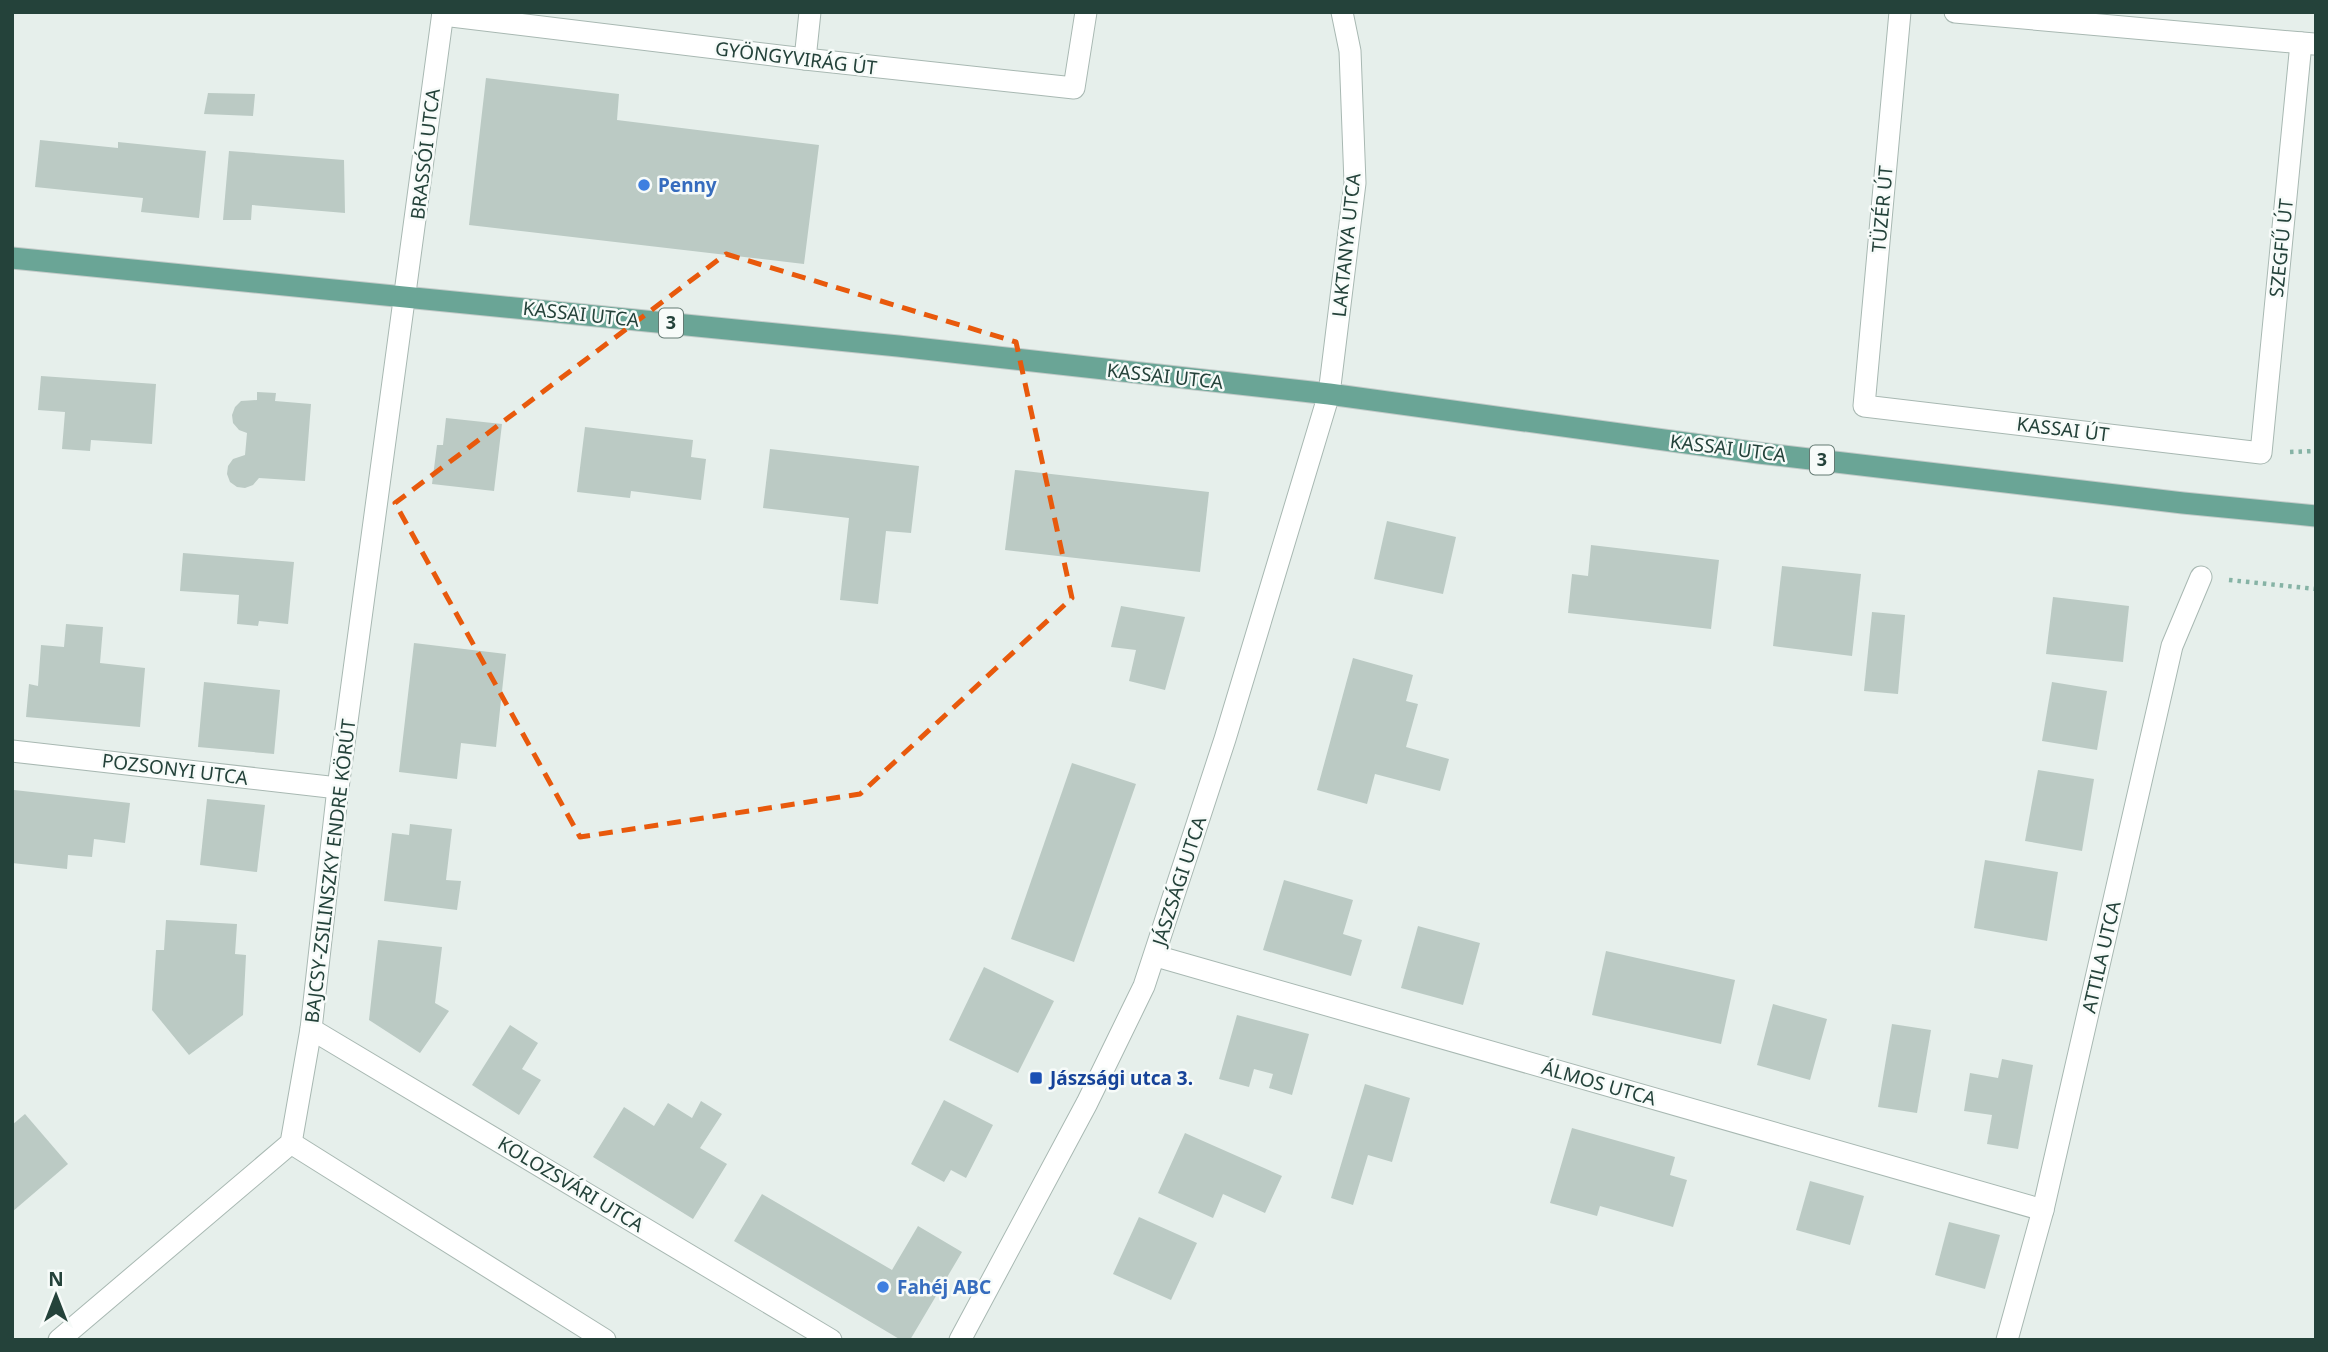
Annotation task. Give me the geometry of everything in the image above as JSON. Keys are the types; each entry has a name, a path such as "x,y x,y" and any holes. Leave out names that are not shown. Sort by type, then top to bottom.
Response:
{"main road":[{"name":"KASSAI UTCA","path":"12,258 912,348 1329,394 1759,453 2316,516"}],"street":[{"path":"805,59 810,12"},
{"name":"GYÖNGYVIRÁG ÚT","path":"443,14 805,59 1074,88 1086,12"},
{"name":"LAKTANYA UTCA","path":"1329,394 1355,183 1350,51 1342,12"},
{"name":"TÜZÉR ÚT","path":"1864,406 1900,12"},
{"path":"1955,12 2309,43"},
{"name":"BRASSÓI UTCA","path":"406,296 443,14"},
{"name":"SZEGFŰ ÚT","path":"2261,453 2309,43"},
{"name":"BAJCSY-ZSILINSZKY ENDRE KÖRÚT","path":"292,1143 311,1028 338,788 406,296"},
{"name":"JÁSZSÁGI UTCA","path":"960,1340 1087,1103 1156,956 1225,739 1329,394"},
{"name":"KASSAI ÚT","path":"1864,406 2261,453"},
{"name":"ATTILA UTCA","path":"2007,1340 2043,1210 2172,646 2201,577"},
{"name":"POZSONYI UTCA","path":"12,751 338,788"},
{"name":"ÁLMOS UTCA","path":"1156,956 2043,1210"},
{"name":"KOLOZSVÁRI UTCA","path":"311,1028 831,1340"},
{"path":"59,1340 292,1143 605,1340"}],"path":[{"path":"2201,577 2316,589"}],"highlighted area":[{"path":"726,254 1016,342 1072,598 860,794 580,837 395,503"}],"building":[{"name":"Penny","path":"486,78 619,94 617,120 819,145 804,264 469,225"},
{"path":"208,93 255,94 253,116 204,114"},
{"path":"40,140 118,148 118,142 206,151 199,218 141,212 143,198 35,187"},
{"path":"229,151 344,160 345,213 252,205 251,220 223,220"},
{"path":"41,376 156,384 152,444 91,440 90,451 62,449 65,412 38,410"},
{"path":"257,392 276,393 275,401 311,404 305,481 259,478 253,485 245,488 230,482 228,466 233,459 245,455 247,433 239,430 233,423 232,415 241,401 257,400"},
{"path":"446,418 502,424 494,491 432,484 437,445 443,445"},
{"path":"585,427 693,440 691,457 706,459 701,500 631,491 630,498 577,492"},
{"path":"770,449 919,466 911,533 886,531 878,604 840,600 849,518 763,508"},
{"path":"1015,470 1209,492 1200,572 1005,550"},
{"path":"1387,521 1456,537 1443,594 1374,579"},
{"path":"1591,545 1719,560 1711,629 1568,613 1572,574 1588,576"},
{"path":"183,553 294,562 288,624 259,621 258,626 237,624 239,595 180,591"},
{"path":"1782,566 1861,574 1852,656 1773,646"},
{"path":"2053,597 2129,606 2123,662 2046,654"},
{"path":"1121,606 1185,617 1165,690 1129,681 1136,650 1111,647"},
{"path":"1872,612 1905,615 1898,694 1864,691"},
{"path":"66,624 103,627 100,663 145,668 140,727 26,717 29,684 38,686 41,645 64,647"},
{"path":"414,643 506,654 496,747 461,743 457,779 399,772"},
{"path":"1353,658 1413,675 1406,701 1418,704 1406,747 1449,759 1440,791 1375,774 1367,804 1317,790"},
{"path":"204,682 280,690 274,754 198,747"},
{"path":"2052,682 2107,691 2097,750 2042,741"},
{"path":"1072,763 1136,784 1074,962 1011,939"},
{"path":"2038,770 2094,779 2082,851 2025,841"},
{"path":"14,790 130,803 125,843 94,839 92,857 68,855 67,869 12,863"},
{"path":"207,799 265,805 257,872 200,865"},
{"path":"410,824 452,829 446,880 461,881 457,910 384,901 392,833 409,835"},
{"path":"1985,860 2058,872 2047,941 1974,928"},
{"path":"1284,880 1353,900 1343,934 1362,940 1351,976 1263,950"},
{"path":"166,920 237,924 235,954 246,955 243,1015 189,1055 152,1010 156,950 164,950"},
{"path":"1418,926 1480,943 1463,1005 1401,988"},
{"path":"378,940 442,947 435,1003 449,1011 420,1053 369,1020"},
{"path":"1606,951 1735,980 1721,1044 1592,1015"},
{"path":"984,967 1054,1001 1018,1073 949,1040"},
{"path":"1773,1004 1827,1019 1810,1080 1757,1065"},
{"path":"1237,1015 1309,1034 1292,1095 1269,1088 1273,1074 1254,1069 1249,1087 1219,1079"},
{"path":"1892,1024 1931,1030 1917,1113 1878,1107"},
{"path":"510,1025 538,1043 522,1069 541,1080 519,1115 472,1085"},
{"path":"2002,1059 2033,1065 2018,1149 1987,1144 1992,1115 1964,1111 1970,1073 1998,1078"},
{"path":"1365,1084 1410,1098 1392,1162 1368,1155 1353,1205 1331,1198"},
{"path":"944,1100 993,1125 966,1178 951,1170 944,1182 911,1164"},
{"path":"701,1101 722,1114 700,1148 727,1164 693,1219 593,1157 624,1107 654,1126 668,1103 692,1118"},
{"path":"25,1114 68,1164 12,1212 12,1125"},
{"path":"1572,1128 1675,1157 1670,1175 1687,1180 1673,1227 1600,1206 1597,1216 1550,1203"},
{"path":"1185,1133 1282,1176 1265,1213 1223,1194 1213,1218 1158,1193"},
{"path":"1810,1181 1864,1196 1850,1245 1796,1230"},
{"path":"762,1194 892,1270 918,1226 962,1252 910,1340 901,1340 734,1241"},
{"path":"1139,1217 1197,1243 1171,1300 1113,1274"},
{"path":"1949,1222 2000,1235 1985,1289 1935,1275"}],"place":[{"name":"Penny","path":"644,185"},
{"name":"Jászsági utca 3.","path":"1036,1078"},
{"name":"Fahéj ABC","path":"883,1287"}]}
